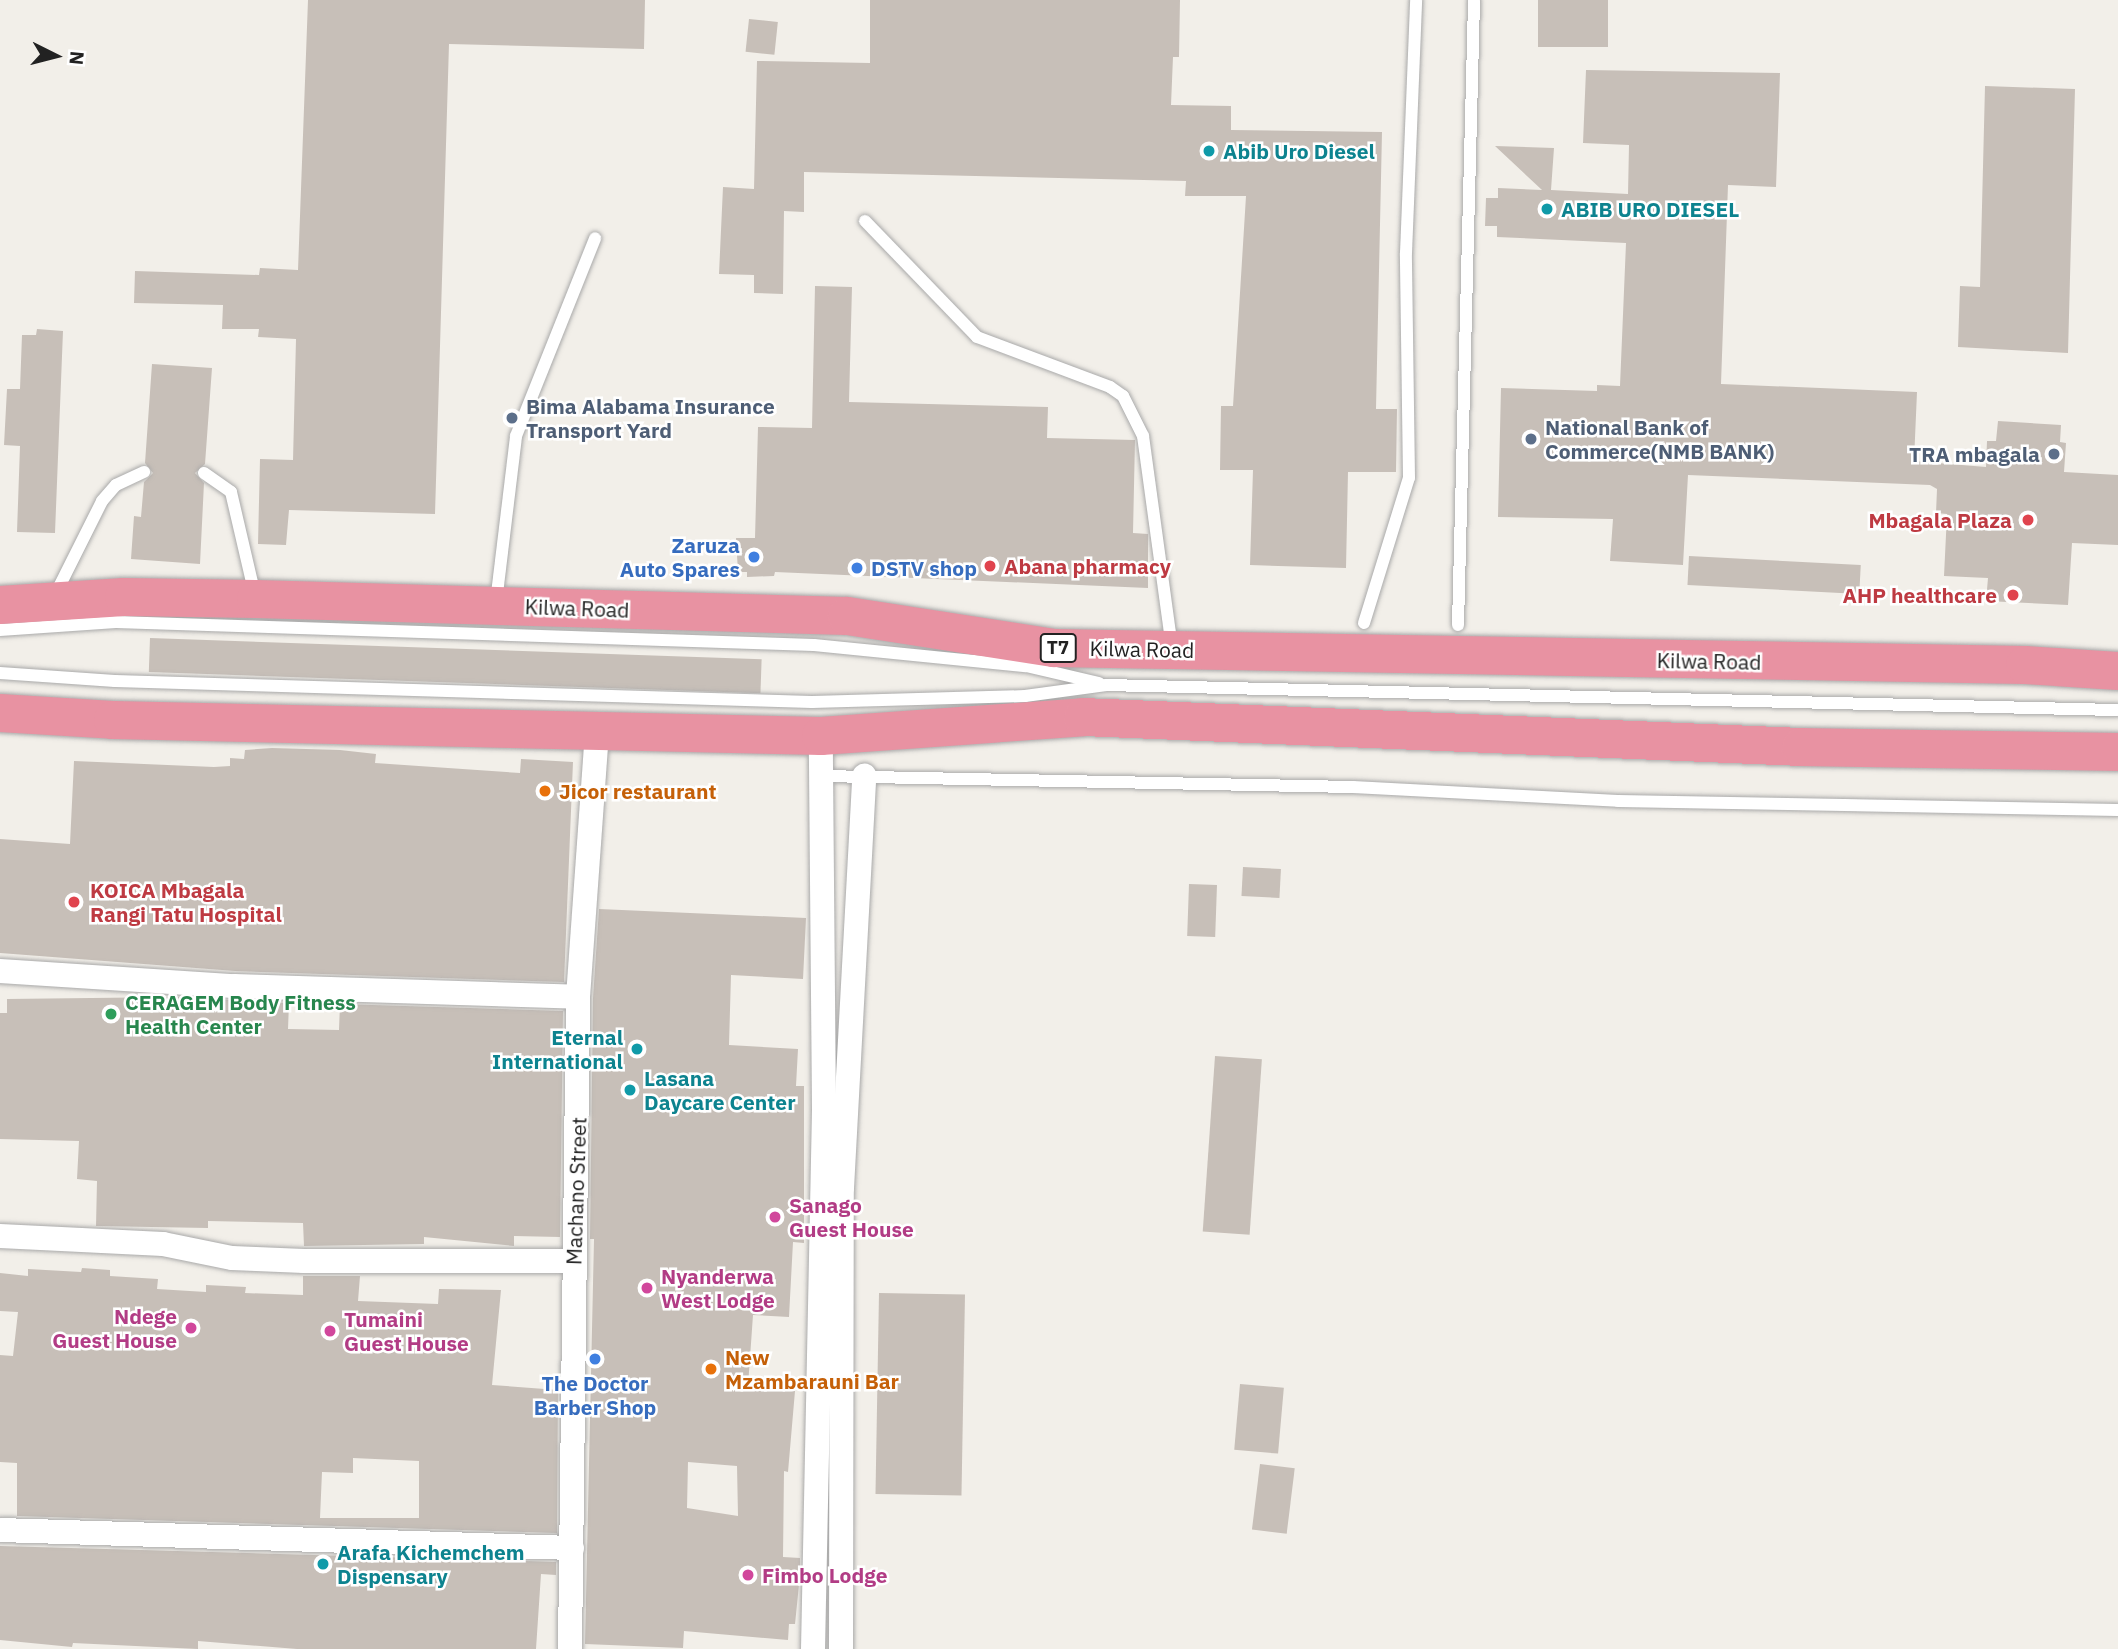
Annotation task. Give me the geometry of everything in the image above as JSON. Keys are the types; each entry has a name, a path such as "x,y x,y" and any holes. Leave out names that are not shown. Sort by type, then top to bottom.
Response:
{"highway":[{"name":"Kilwa Road","path":"0,605 51,601 256,599 847,616 1055,648 2025,665 2118,671"},
{"path":"0,713 113,720 821,736 1083,717 1801,747 2118,752"}],"street":[{"name":"Machano Street","path":"570,1649 578,997 597,733"},
{"path":"813,1649 824,1111 821,736"},
{"path":"841,1649 842,1188 864,776"},
{"path":"0,971 207,984 578,997"},
{"path":"0,1236 163,1244 232,1258 304,1261 573,1261"},
{"path":"0,1530 572,1548"}],"lane":[{"path":"1364,623 1409,478 1406,253 1416,0"},
{"path":"1458,625 1474,0"},
{"path":"865,221 977,337 1110,387 1123,396 1143,436 1172,649"},
{"path":"496,606 516,436 595,238"},
{"path":"51,601 102,501 116,485 144,472"},
{"path":"204,473 231,492 256,599"},
{"path":"0,630 117,622 814,645 1026,666 1106,685"},
{"path":"0,673 129,682 812,702 1025,696 1106,685 2118,710"},
{"path":"822,776 1353,788 1618,801 2118,810"}],"building":[{"path":"308,0 645,0 644,49 449,44 435,514 289,510 286,545 258,544 260,459 293,460 296,339 258,337 259,329 222,329 223,305 134,303 135,271 259,275 260,268 298,270"},
{"path":"870,0 1180,0 1179,57 1173,57 1171,105 1231,106 1231,130 1382,132 1376,409 1397,409 1396,472 1348,472 1346,568 1250,565 1253,470 1220,470 1221,406 1233,406 1246,196 1185,196 1186,181 804,172 804,212 784,211 783,294 754,293 754,275 719,274 723,187 754,189 757,61 870,63"},
{"path":"1538,0 1608,0 1608,47 1538,47"},
{"path":"749,19 778,22 774,55 746,52"},
{"path":"1586,70 1780,73 1776,187 1728,185 1721,384 1917,392 1914,461 1986,467 1987,441 1996,441 1998,421 2061,425 2060,442 2066,443 2064,472 2118,475 2118,545 2072,543 2068,605 1986,601 1988,578 1944,576 1947,514 1936,513 1937,489 1930,485 1688,475 1683,565 1610,561 1613,519 1498,517 1501,388 1597,391 1597,385 1620,386 1626,243 1497,237 1497,226 1485,226 1486,198 1498,198 1498,188 1542,190 1495,146 1554,148 1551,190 1628,194 1629,145 1583,143"},
{"path":"1985,86 2075,89 2068,353 1958,347 1960,286 1980,287"},
{"path":"815,286 852,287 849,402 1048,407 1047,438 1135,440 1133,533 1148,534 1148,588 775,572 774,576 747,577 747,572 738,572 736,538 755,538 758,427 812,428"},
{"path":"37,329 63,331 55,533 17,532 20,446 4,445 7,389 20,389 22,335 36,335"},
{"path":"152,364 212,368 205,464 195,473 204,483 200,564 131,559 134,516 141,517 144,482 153,473 145,463"},
{"path":"1689,556 1861,565 1859,594 1687,585"},
{"path":"150,638 762,659 760,693 149,672"},
{"path":"245,750 340,750 376,754 375,763 520,773 521,759 573,762 564,982 235,971 0,953 0,839 70,844 74,761 230,766 230,758 244,759"},
{"path":"1243,867 1281,869 1279,898 1241,896"},
{"path":"1189,884 1217,885 1215,937 1187,936"},
{"path":"599,909 806,918 803,979 731,975 729,1045 798,1049 796,1086 804,1086 804,1243 793,1242 789,1317 753,1315 748,1386 795,1391 788,1472 784,1471 783,1557 800,1558 800,1575 795,1624 789,1624 788,1640 684,1631 683,1648 585,1644 594,1239 590,1239 593,998","holes":["688,1462 737,1466 738,1516 687,1508"]},
{"path":"175,997 289,1003 288,1029 339,1030 340,1004 563,1011 560,1237 514,1236 514,1246 424,1237 424,1244 304,1246 303,1223 208,1221 208,1228 96,1226 97,1181 77,1179 79,1141 0,1139 0,1013 7,1013 7,999"},
{"path":"1215,1056 1262,1059 1250,1235 1203,1232"},
{"path":"82,1268 110,1270 110,1276 158,1279 157,1289 206,1292 206,1285 246,1287 245,1293 303,1295 303,1276 360,1276 358,1301 438,1304 439,1289 501,1290 492,1385 558,1390 557,1533 17,1516 17,1463 0,1462 0,1355 13,1356 18,1312 0,1311 0,1273 28,1276 28,1269 81,1272","holes":["353,1458 419,1461 419,1518 320,1518 322,1472 353,1473"]},
{"path":"879,1293 965,1295 961,1495 875,1494"},
{"path":"1240,1384 1284,1388 1278,1454 1234,1450"},
{"path":"1260,1464 1295,1468 1287,1534 1252,1530"},
{"path":"0,1546 556,1562 556,1575 541,1574 536,1649 297,1649 198,1641 198,1649 73,1643 72,1647 0,1640"}],"place":[{"name":"Abib Uro Diesel","path":"1209,151"},
{"name":"ABIB URO DIESEL","path":"1547,209"},
{"name":"Bima Alabama Insurance Transport Yard","path":"512,418"},
{"name":"National Bank of Commerce(NMB BANK)","path":"1531,439"},
{"name":"TRA mbagala","path":"2054,454"},
{"name":"Mbagala Plaza","path":"2028,520"},
{"name":"Zaruza Auto Spares","path":"754,557"},
{"name":"Abana pharmacy","path":"990,566"},
{"name":"DSTV shop","path":"857,568"},
{"name":"AHP healthcare","path":"2013,595"},
{"name":"Jicor restaurant","path":"545,791"},
{"name":"KOICA Mbagala Rangi Tatu Hospital","path":"74,902"},
{"name":"CERAGEM Body Fitness Health Center","path":"111,1014"},
{"name":"Eternal International","path":"637,1049"},
{"name":"Lasana Daycare Center","path":"630,1090"},
{"name":"Sanago Guest House","path":"775,1217"},
{"name":"Nyanderwa West Lodge","path":"647,1288"},
{"name":"Ndege Guest House","path":"191,1328"},
{"name":"Tumaini Guest House","path":"330,1331"},
{"name":"The Doctor Barber Shop","path":"595,1359"},
{"name":"New Mzambarauni Bar","path":"711,1369"},
{"name":"Arafa Kichemchem Dispensary","path":"323,1564"},
{"name":"Fimbo Lodge","path":"748,1575"}]}
